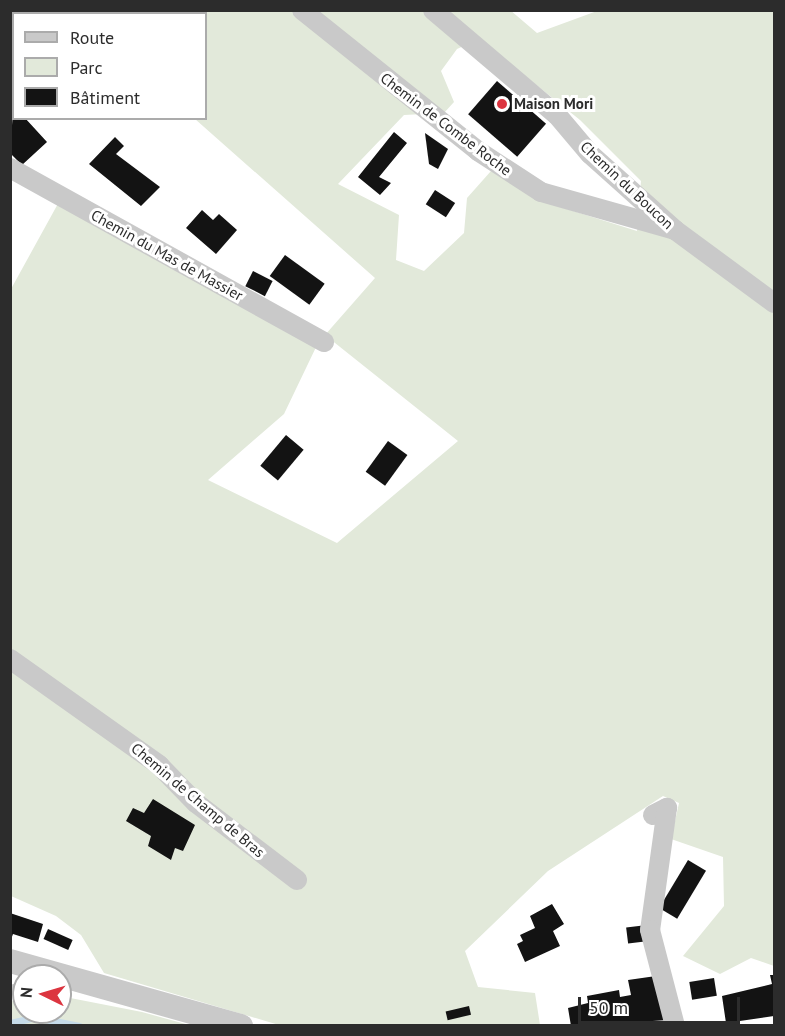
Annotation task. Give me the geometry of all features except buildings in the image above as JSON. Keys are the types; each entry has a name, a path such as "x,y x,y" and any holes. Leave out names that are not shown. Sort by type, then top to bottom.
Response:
{"street":[{"name":"Chemin de Combe Roche","path":"302,10 478,152 541,192 675,230"},
{"name":"Chemin du Boucon","path":"433,10 557,115 590,154 675,230 774,303"},
{"name":"Chemin du Mas de Massier","path":"10,168 324,342"},
{"name":"Chemin de Champ de Bras","path":"10,659 159,765 196,803 297,880"},
{"path":"653,815 667,808 650,930 675,1026"},
{"path":"72,980 241,1026"}],"green space":[{"path":"510,10 537,33 597,11 774,11 774,966 751,958 720,974 683,956 724,906 723,857 671,839 679,803 663,796 548,871 465,951 478,987 535,993 540,1025 279,1025 104,973 81,935 56,916 11,896 11,289 60,200 318,343 284,414 208,480 337,543 458,441 325,335 375,278 196,120 207,120 207,12 69,11","holes":["479,39 580,120 641,181 637,231 554,205 491,171 467,198 464,233 424,271 396,260 399,215 338,184 404,115 444,113 454,102 441,71 457,49"]},
{"path":"72,998 142,1012 189,1025 11,1025 11,1001 12,1024 72,1024"}],"waterway":[{"path":"10,1023 35,1017 79,1026"}],"place":[{"name":"Maison Mori","path":"502,104"}]}
